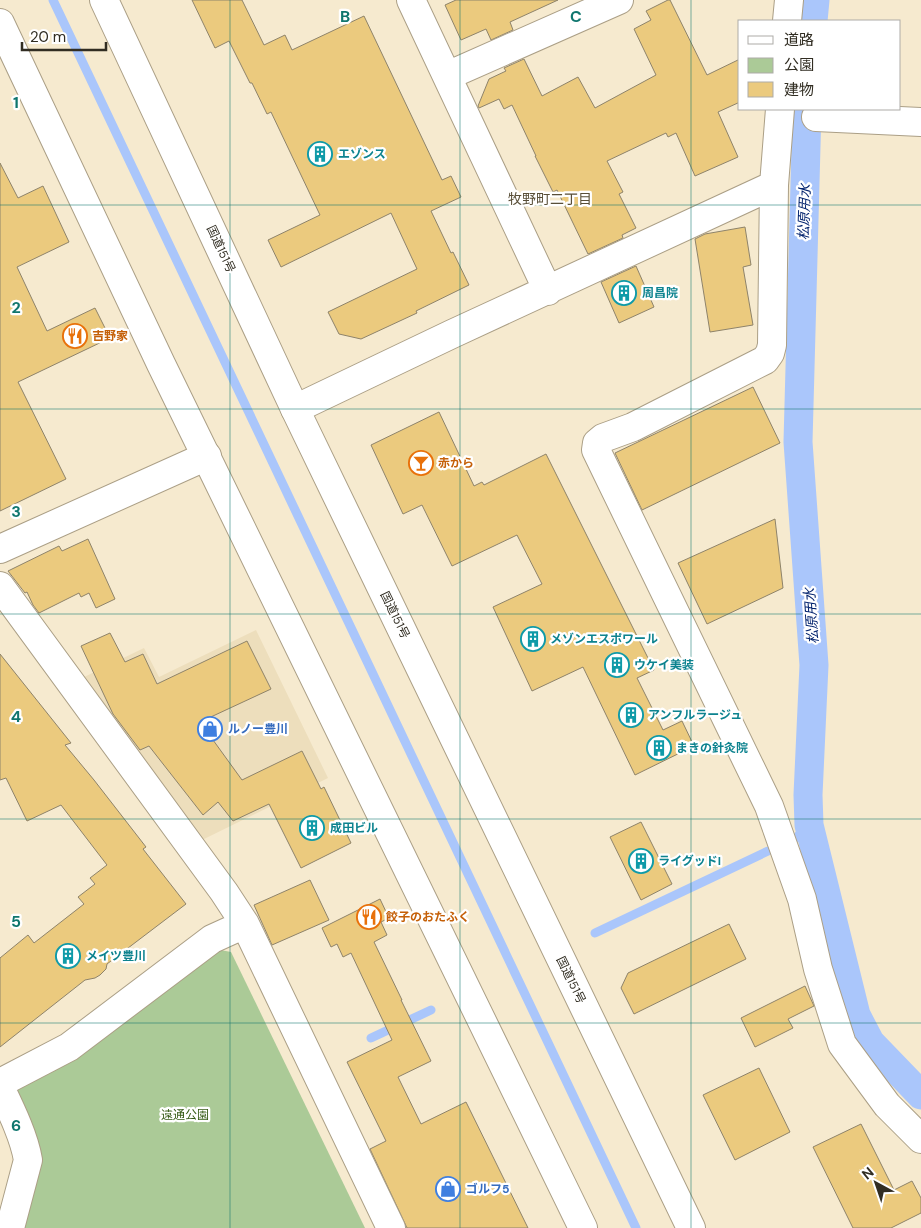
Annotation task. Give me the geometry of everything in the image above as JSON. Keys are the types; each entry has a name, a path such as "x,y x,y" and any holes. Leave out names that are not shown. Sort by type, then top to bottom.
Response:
{"main road":[{"name":"国道151号","path":"104,0 295,409 691,1228"},
{"path":"411,0 548,290"},
{"path":"447,76 619,0"},
{"path":"787,20 789,0"},
{"path":"0,23 161,364 583,1228"},
{"path":"921,122 792,113 774,185 772,345 770,353 765,360 633,427 603,438 597,443 596,450 769,806 802,898 818,969 842,1044 887,1105 921,1139"},
{"path":"295,409 774,185"},
{"path":"0,549 207,456"},
{"path":"0,586 224,892 245,924 391,1228"},
{"path":"10,1228 28,1160 27,1151 0,1085 69,1047 212,939 245,924"}],"shaded area":[{"name":"ルノー豊川","path":"256,630 328,778 202,840 78,680 144,648 159,677"}],"green space":[{"name":"遠通公園","path":"215,949 231,952 365,1228 18,1228 15,1099 19,1087"}],"building":[{"path":"192,0 242,0 264,45 285,35 292,50 364,16 442,180 451,176 461,197 431,211 469,285 416,311 417,313 361,339 339,334 328,312 417,269 391,213 281,267 268,240 320,215 271,112 267,114 229,41 215,48"},
{"path":"456,0 558,0 510,22 513,30 491,40 486,29 461,40 445,5"},
{"path":"670,0 707,75 738,60 738,103 718,112 738,157 695,176 676,133 668,137 666,133 607,161 623,192 619,194 636,228 622,235 623,238 588,254 557,190 553,192 512,105 504,109 499,99 479,108 478,106 489,79 506,71 504,68 524,59 542,96 578,77 595,108 656,75 634,29 651,20 646,11"},
{"path":"0,163 18,198 43,186 69,242 17,267 47,331 95,308 110,338 18,382 66,479 0,511"},
{"path":"745,227 751,265 743,267 753,325 710,332 695,239 705,234"},
{"name":"周昌院","path":"636,266 654,307 619,323 601,282"},
{"path":"753,387 780,443 642,510 615,453"},
{"path":"439,412 474,486 482,482 484,485 546,454 654,670 637,678 663,730 682,721 694,746 635,775 583,667 532,691 493,607 542,584 517,535 452,566 422,505 403,514 371,445"},
{"path":"775,519 783,588 707,624 678,563"},
{"path":"88,539 115,599 96,608 89,593 81,597 79,593 39,613 27,592 25,593 8,571 59,546 62,551"},
{"name":"ルノー豊川","path":"110,633 125,662 143,654 157,684 247,641 271,689 200,722 242,780 302,751 321,789 324,787 351,843 301,868 269,804 233,821 218,802 203,815 149,746 140,750 113,714 81,646"},
{"path":"0,654 71,743 65,745 146,847 143,849 186,904 107,964 106,969 100,975 85,980 0,1047 0,958 28,935 34,943 84,904 78,897 95,884 90,878 107,865 61,805 27,821 6,778 0,780"},
{"name":"ライグッドI","path":"641,822 672,884 641,900 610,837"},
{"path":"310,880 329,920 272,945 254,905"},
{"path":"380,899 389,918 381,922 387,935 374,942 431,1061 398,1077 421,1124 466,1102 528,1228 407,1228 370,1149 386,1141 347,1062 392,1040 351,953 343,957 337,944 331,947 322,928"},
{"path":"729,924 746,959 634,1014 621,988 628,973"},
{"path":"805,986 814,1006 788,1019 793,1028 755,1047 741,1018"},
{"path":"759,1068 790,1132 735,1160 703,1095"},
{"path":"861,1124 894,1190 912,1181 921,1198 921,1213 891,1228 853,1228 813,1147"}],"waterway":[{"path":"53,0 636,1228"},
{"name":"松原用水","path":"813,20 815,0"},
{"name":"松原用水","path":"807,110 798,442 814,665 808,795 809,825 856,1015 870,1042 921,1095"},
{"path":"796,838 809,825"},
{"path":"595,933 768,851"},
{"path":"371,1038 431,1010"}],"place":[{"name":"エゾンス","path":"320,154"},
{"name":"周昌院","path":"624,293"},
{"name":"吉野家","path":"75,336"},
{"name":"赤から","path":"421,463"},
{"name":"メゾンエスポワール","path":"533,639"},
{"name":"ウケイ美装","path":"617,665"},
{"name":"アンフルラージュ","path":"631,715"},
{"name":"ルノー豊川","path":"210,729"},
{"name":"まきの針灸院","path":"659,748"},
{"name":"成田ビル","path":"312,828"},
{"name":"ライグッドI","path":"641,861"},
{"name":"餃子のおたふく","path":"369,917"},
{"name":"メイツ豊川","path":"68,956"},
{"name":"ゴルフ5","path":"448,1189"}],"district":[{"name":"牧野町二丁目","path":"550,199"}]}
